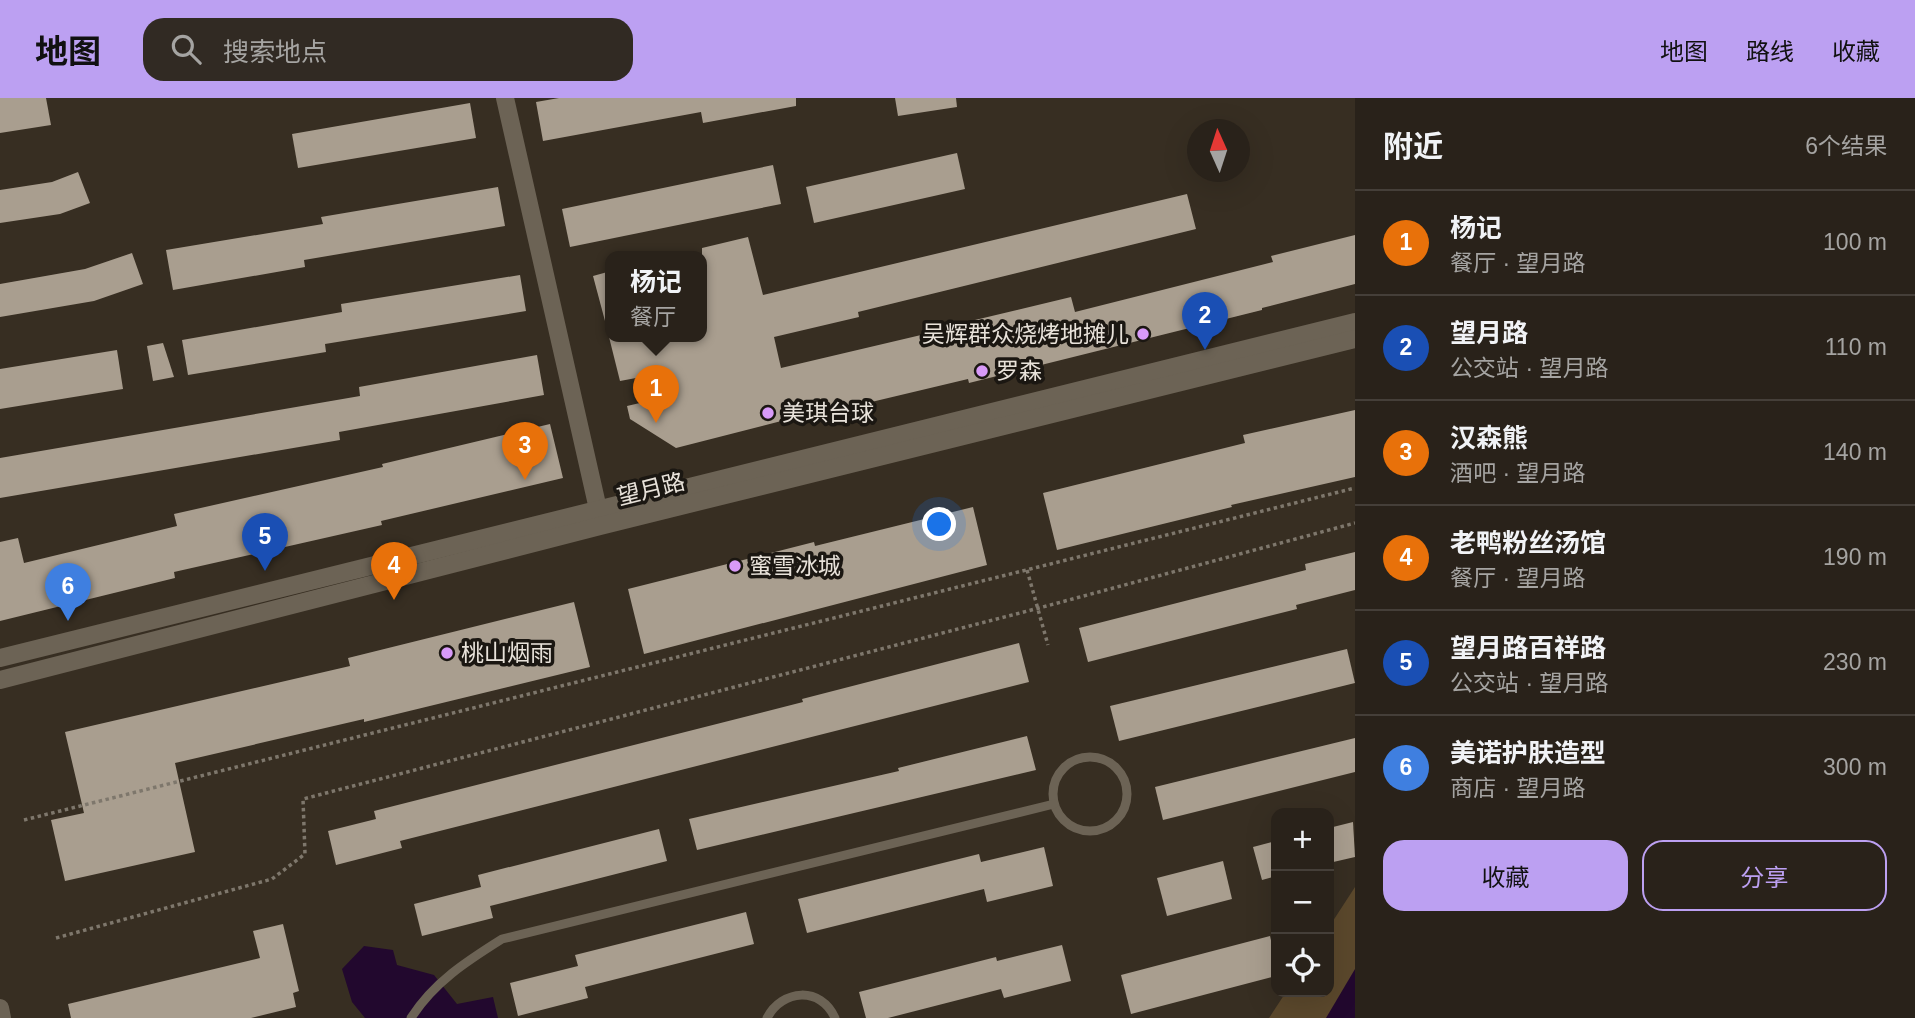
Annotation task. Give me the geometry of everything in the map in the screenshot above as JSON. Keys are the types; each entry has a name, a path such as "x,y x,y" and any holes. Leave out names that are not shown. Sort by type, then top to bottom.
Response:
{"street":[{"path":"505,98 598,509"},
{"name":"望月路","path":"0,658 1355,322"},
{"name":"望月路","path":"0,681 600,526 1355,339"},
{"path":"0,1008 2,1018"}],"lane":[{"path":"1081,758 1100,758 1117,768 1127,785 1126,804 1117,821 1100,830 1080,830 1072,826 1064,821 1054,804 1054,784 1064,768 1081,758"},
{"path":"411,1018 436,987 457,968 502,939 1054,804"},
{"path":"767,1018 780,1001 792,995 803,994 825,1003 835,1018"}],"path":[{"path":"24,820 1355,488"},
{"path":"56,938 272,879 305,854 303,799 1355,523"},
{"path":"1027,570 1048,645"}],"shaded area":[{"path":"1355,887 1355,1018 1269,1018 1283,997 1334,997 1334,919"},
{"path":"364,946 393,950 397,965 434,975 457,1004 493,997 498,1018 365,1018 352,1002 342,969"},
{"path":"1355,969 1355,1018 1326,1018"}],"building":[{"path":"0,98 46,98 51,125 0,133"},
{"path":"559,98 796,98 796,106 703,123 701,112 543,141 536,102"},
{"path":"895,98 956,98 957,107 898,116"},
{"path":"470,103 476,138 298,168 292,134"},
{"path":"957,153 965,189 814,223 806,187"},
{"path":"773,165 781,204 570,247 562,209"},
{"path":"78,172 90,203 60,214 0,223 0,190 52,182"},
{"path":"498,187 505,226 304,260 305,267 173,290 166,250 323,224 321,217"},
{"path":"1187,194 1196,229 858,312 859,317 774,337 781,368 1071,297 1075,312 1273,262 1271,256 1355,235 1355,284 1262,310 969,383 968,379 821,414 820,411 676,448 630,419 627,406 657,399 652,375 620,381 610,342 707,342 707,251 702,251 702,248 748,237 763,295"},
{"path":"132,253 143,284 94,301 0,317 0,284 85,269"},
{"path":"605,273 605,321 593,276"},
{"path":"520,275 526,311 325,344 326,352 188,375 182,340 342,312 341,304"},
{"path":"163,343 174,377 153,381 147,346"},
{"path":"117,350 123,389 0,409 0,369"},
{"path":"537,355 544,395 339,432 340,440 0,498 0,458 360,396 359,387"},
{"path":"1355,410 1355,477 1231,505 1232,507 1057,550 1043,493 1245,443 1243,435"},
{"path":"550,424 563,478 381,521 382,525 174,572 175,578 0,621 0,542 18,538 24,563 177,526 174,514 383,467 382,464"},
{"path":"973,507 987,565 644,654 628,589 814,542 815,546"},
{"path":"1355,552 1355,590 1296,605 1297,609 1088,662 1079,628 1306,570 1305,564"},
{"path":"574,602 590,667 364,722 364,719 175,763 195,852 65,881 51,820 84,813 65,732 350,666 348,658"},
{"path":"1019,643 1029,682 400,841 402,848 336,865 328,831 376,819 374,811 803,702 802,699"},
{"path":"1347,649 1355,683 1119,741 1110,706"},
{"path":"1027,736 1036,770 697,850 689,819 899,771 898,768"},
{"path":"1355,738 1355,772 1163,820 1155,787"},
{"path":"1353,822 1355,857 1334,862 1334,827"},
{"path":"659,829 667,861 490,906 493,918 422,936 414,904 481,887 478,875"},
{"path":"1271,842 1271,877 1262,880 1253,847"},
{"path":"1044,847 1053,886 987,902 984,889 807,933 798,899 979,854 981,862"},
{"path":"1223,861 1232,899 1167,916 1157,878"},
{"path":"746,912 754,944 585,987 588,998 518,1016 510,983 578,966 575,955"},
{"path":"283,924 299,991 293,993 296,1007 251,1018 71,1018 68,1004 260,958 253,931"},
{"path":"1270,936 1271,977 1131,1014 1121,975"},
{"path":"1062,945 1071,981 1004,998 1001,989 888,1018 866,1018 859,992 996,957 997,961"}],"place":[{"name":"吴辉群众烧烤地摊儿","path":"1143,334"},
{"name":"望月路","path":"1205,350"},
{"name":"罗森","path":"982,371"},
{"name":"美琪台球","path":"768,413"},
{"name":"杨记","path":"656,423"},
{"name":"汉森熊","path":"525,480"},
{"name":"蜜雪冰城","path":"735,566"},
{"name":"望月路百祥路","path":"265,571"},
{"name":"老鸭粉丝汤馆","path":"394,600"},
{"name":"美诺护肤造型","path":"68,621"},
{"name":"桃山烟雨","path":"447,653"}]}
